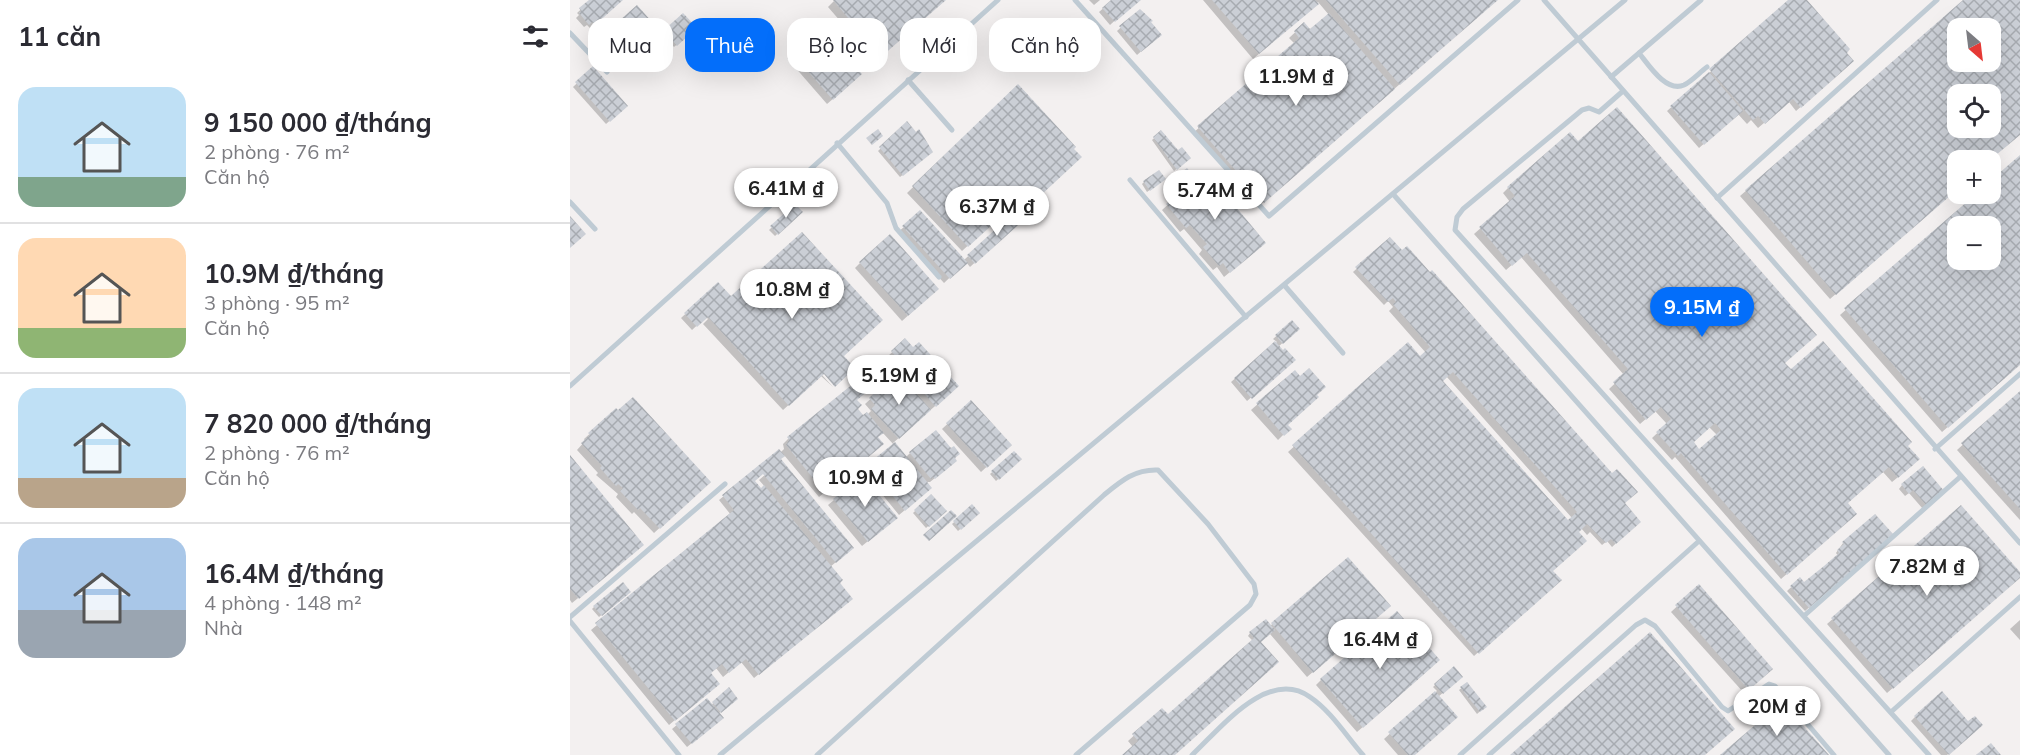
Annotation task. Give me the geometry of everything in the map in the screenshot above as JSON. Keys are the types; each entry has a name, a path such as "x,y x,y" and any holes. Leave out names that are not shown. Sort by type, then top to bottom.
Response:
{"lane":[{"path":"570,386 998,0"},
{"path":"1075,0 1269,216 1518,0"},
{"path":"1544,0 1935,449 2020,543"},
{"path":"720,755 1285,286 1625,0"},
{"path":"1611,77 1701,0"},
{"path":"1717,198 1937,0"},
{"path":"570,33 588,52"},
{"path":"1639,53 1659,77 1677,86 1683,85 1707,67"},
{"path":"908,80 952,130"},
{"path":"1623,91 1599,112 1589,108 1582,110 1463,209 1457,217 1455,230 1929,755"},
{"path":"837,143 887,203 896,228 939,277"},
{"path":"1130,180 1246,317"},
{"path":"1393,194 1889,755"},
{"path":"570,202 595,229"},
{"path":"1285,286 1343,353"},
{"path":"1935,449 2020,374"},
{"path":"817,755 1104,495 1126,477 1146,469 1158,470 1208,524 1254,584 1256,594 1250,605 1076,755"},
{"path":"1804,615 1960,477"},
{"path":"570,617 725,484"},
{"path":"1460,755 1699,541"},
{"path":"1891,712 2020,597"},
{"path":"1490,755 1636,625 1645,620 1654,626 1722,707 1728,711 1769,684 1775,686 1834,755"},
{"path":"570,621 679,755"},
{"path":"1192,755 1252,700 1281,688 1296,690 1310,696 1364,755"}],"building":[{"path":"589,0 623,0 603,18 588,18 588,24 579,13 581,11 579,8"},
{"path":"833,0 946,0 925,18 900,18 900,40 888,51 888,18 848,18"},
{"path":"1111,0 1141,0 1115,22 1102,8"},
{"path":"1212,0 1315,0 1319,4 1259,54"},
{"path":"1326,0 1498,0 1400,85"},
{"path":"1788,0 1807,0 1850,49 1847,53 1854,61 1801,108 1793,99 1765,124 1758,116 1753,120 1709,69"},
{"path":"1963,0 2020,0 2020,135 2001,151 1947,150 1947,199 1836,295 1745,190"},
{"path":"637,5 649,18 637,18 622,18"},
{"path":"1140,9 1153,21 1151,22 1162,35 1141,52 1119,26"},
{"path":"683,13 688,18 685,18 685,39 677,46 673,41 673,22"},
{"path":"1329,13 1395,89 1264,203 1197,126 1299,38 1294,31 1304,22 1310,29"},
{"path":"588,70 598,72 628,106 610,122 575,82"},
{"path":"808,72 860,72 862,74 833,100"},
{"path":"1709,72 1743,111 1704,145 1670,106"},
{"path":"1018,84 1076,147 1074,149 1082,157 1026,209 1018,201 968,247 912,186"},
{"path":"1617,107 1817,335 1785,363 1791,369 1823,341 1912,442 1908,446 1920,459 1898,478 1889,467 1848,503 1857,514 1787,575 1681,453 1678,456 1656,432 1671,419 1661,407 1646,420 1613,382 1628,369 1527,253 1512,266 1479,227 1515,196 1507,187 1570,132 1578,141","holes":["1715,423 1721,430 1699,449 1694,442"]},
{"path":"907,121 916,132 919,129 933,152 903,176 879,147"},
{"path":"878,129 883,136 872,145 866,138"},
{"path":"1161,130 1178,150 1182,147 1191,158 1177,170 1153,137"},
{"path":"2020,155 2020,365 1948,428 1844,308 1947,219 1947,270 2001,270 2001,216 1951,216 1964,204 2001,204 2001,171"},
{"path":"1187,168 1196,179 1206,171 1266,243 1230,273 1223,263 1219,266 1203,247 1207,244 1190,225 1186,228 1166,204 1186,187 1177,176"},
{"path":"1159,170 1166,179 1150,191 1143,181"},
{"path":"795,204 803,212 778,235 770,226"},
{"path":"1018,209 1026,218 975,264 967,255"},
{"path":"920,210 968,263 950,279 902,226"},
{"path":"570,216 586,234 570,248"},
{"path":"802,232 883,320 844,356 855,368 835,387 824,374 789,406 708,317 697,327 684,313 718,282 731,296"},
{"path":"890,234 939,289 908,316 859,262"},
{"path":"1390,237 1402,250 1407,246 1430,272 1432,270 1612,473 1617,469 1638,492 1625,503 1641,522 1616,544 1611,539 1606,543 1587,524 1579,532 1587,541 1553,571 1562,580 1479,654 1292,445 1408,342 1420,356 1430,347 1393,304 1396,302 1393,298 1388,302 1355,267","holes":["1453,372 1577,512 1568,520 1443,381"]},
{"path":"1292,320 1300,329 1283,344 1275,335"},
{"path":"905,338 913,347 919,342 959,386 936,407 896,362 899,360 891,351"},
{"path":"1275,341 1296,360 1252,399 1234,378"},
{"path":"1309,368 1326,387 1317,395 1319,397 1288,425 1292,429 1284,436 1256,403 1295,370 1300,376"},
{"path":"897,372 931,410 899,439 871,409 875,405 869,398"},
{"path":"859,379 868,391 857,400 862,405 858,409 863,415 867,412 884,433 878,437 884,444 825,493 786,445 789,440 787,437"},
{"path":"2020,391 2020,509 1961,443"},
{"path":"633,397 711,482 660,529 620,491 623,488 618,484 616,486 581,443 590,435 588,433 616,408 618,410"},
{"path":"971,400 1012,445 987,468 946,423"},
{"path":"936,430 951,448 954,446 960,454 955,458 957,461 935,479 933,477 931,479 909,452"},
{"path":"895,442 932,488 905,511 867,465"},
{"path":"779,449 785,456 781,459 854,548 836,563 763,474 755,481 761,488 764,485 843,580 840,583 853,599 759,675 746,659 729,673 722,664 711,673 720,684 675,721 595,623 734,510 722,495"},
{"path":"1014,451 1022,459 999,480 991,471"},
{"path":"570,455 644,545 579,599 570,589"},
{"path":"1923,466 1945,492 1928,507 1913,490 1909,494 1901,484"},
{"path":"862,474 898,518 868,542 833,499"},
{"path":"931,494 947,511 929,527 914,510"},
{"path":"972,504 980,513 961,530 953,521"},
{"path":"1961,505 2020,572 2020,578 1893,689 1831,618"},
{"path":"951,510 957,516 929,541 923,535"},
{"path":"1875,514 1894,535 1809,608 1790,586 1800,577 1804,582 1824,566 1839,553 1837,550 1844,544 1842,542"},
{"path":"1348,557 1391,606 1313,673 1271,623"},
{"path":"623,582 631,592 602,616 593,606"},
{"path":"1699,584 1773,669 1749,690 1675,605"},
{"path":"1397,611 1440,660 1363,728 1320,679"},
{"path":"1266,619 1275,630 1261,642 1279,662 1175,755 1122,755 1138,741 1132,734 1162,708 1168,714 1254,638 1249,632"},
{"path":"1650,632 1735,729 1705,755 1510,755"},
{"path":"1454,666 1463,677 1443,694 1434,684"},
{"path":"1467,682 1487,707 1480,712 1460,687"},
{"path":"729,687 738,699 721,713 712,702"},
{"path":"1435,691 1458,717 1415,755 1408,755 1388,732"},
{"path":"1942,691 1968,721 1975,716 1983,725 1949,755 1914,716"},
{"path":"707,698 724,718 692,744 675,724"},
{"path":"1782,702 1829,755 1720,755"},
{"path":"1991,743 2001,755 1976,755"}]}
